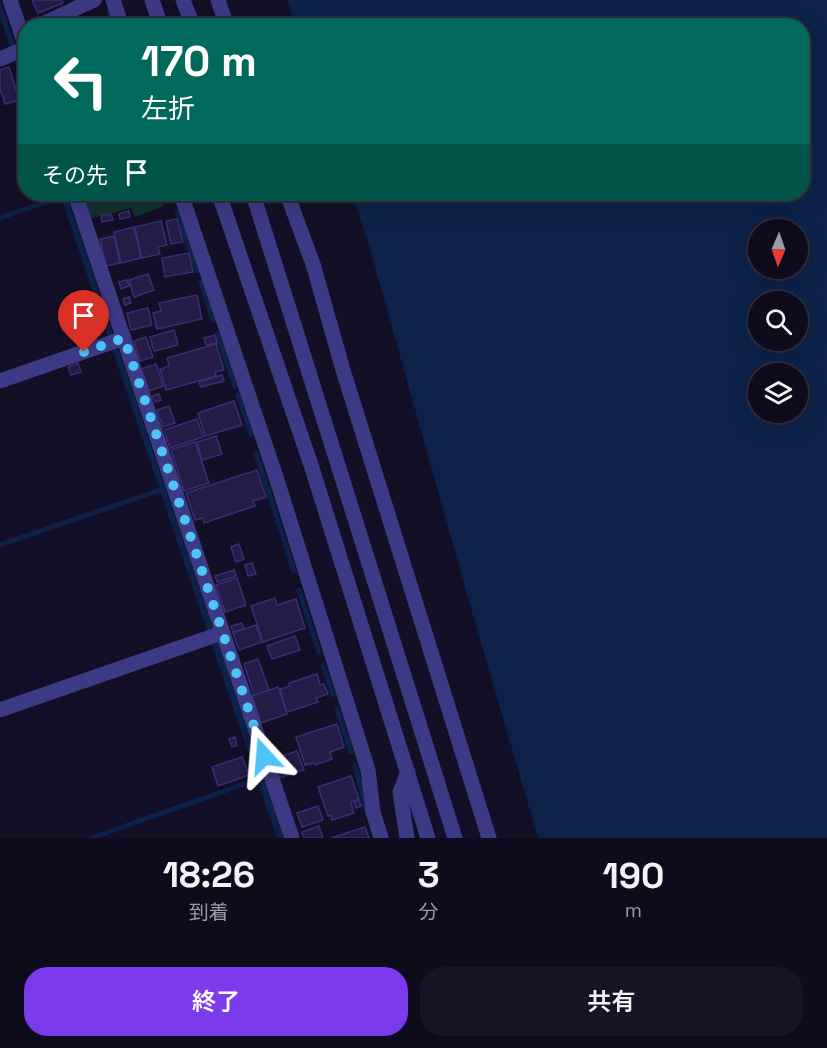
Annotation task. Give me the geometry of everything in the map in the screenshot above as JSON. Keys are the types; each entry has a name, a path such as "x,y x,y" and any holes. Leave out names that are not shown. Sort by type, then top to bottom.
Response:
{"street":[{"path":"10,0 18,46"},
{"path":"55,18 94,0"},
{"path":"113,0 119,18"},
{"path":"152,0 158,18"},
{"path":"183,0 190,18"},
{"path":"218,0 224,18"},
{"path":"77,201 116,341 216,635 292,838"},
{"path":"183,201 276,477 368,770 373,812 381,838"},
{"path":"221,201 311,465 428,838"},
{"path":"255,201 455,838"},
{"path":"290,201 313,264 347,382 489,838"},
{"path":"0,381 116,341"},
{"path":"0,710 216,635"},
{"path":"407,838 400,792 408,772"}],"green space":[{"path":"83,201 162,201 164,206 135,217 131,208 89,219"}],"water":[{"path":"0,0 18,53 18,71 0,16"},
{"path":"287,0 827,0 827,838 538,838 368,242 354,201 810,201 810,18 293,18"},
{"path":"62,201 68,201 284,838 277,838"}],"building":[{"path":"32,0 62,0 63,3 38,13"},
{"path":"9,67 18,100 5,104 0,89 0,70"},
{"path":"129,211 130,217 120,219 119,214"},
{"path":"111,214 113,220 102,222 101,216"},
{"path":"177,219 183,242 171,244 166,221"},
{"path":"161,221 167,245 158,247 160,254 142,258 135,227"},
{"path":"134,227 141,258 121,263 114,232"},
{"path":"114,236 120,263 106,266 100,239"},
{"path":"189,253 193,272 165,277 162,258"},
{"path":"148,274 154,290 134,297 129,280"},
{"path":"127,280 129,286 121,289 119,282"},
{"path":"197,295 202,319 157,329 153,313 161,311 159,303"},
{"path":"129,297 131,303 125,305 123,299"},
{"path":"148,308 152,325 131,330 127,313"},
{"path":"174,330 178,345 154,351 150,337"},
{"path":"215,335 217,343 206,345 204,338"},
{"path":"146,337 153,357 140,361 134,341"},
{"path":"216,344 224,370 215,372 216,376 166,390 160,369 169,366 167,358"},
{"path":"78,363 81,372 71,375 68,367"},
{"path":"156,364 163,386 149,391 141,369"},
{"path":"222,375 224,381 201,387 199,382"},
{"path":"159,394 161,400 155,402 152,396"},
{"path":"234,401 242,425 205,436 198,413"},
{"path":"169,406 175,423 163,427 157,410"},
{"path":"197,419 203,437 170,448 164,430"},
{"path":"216,436 222,454 202,460 197,442"},
{"path":"195,442 209,483 184,491 171,450"},
{"path":"257,470 266,497 253,501 255,506 204,523 203,518 195,520 186,493"},
{"path":"239,544 244,559 236,562 231,547"},
{"path":"252,563 256,574 248,576 245,565"},
{"path":"234,570 236,576 217,582 215,576"},
{"path":"237,578 246,605 225,612 216,585"},
{"path":"275,598 277,605 296,599 305,628 263,642 251,606"},
{"path":"242,623 244,629 233,632 231,626"},
{"path":"256,625 262,642 239,650 233,633"},
{"path":"295,636 300,650 272,659 267,646"},
{"path":"258,659 269,690 254,695 244,664"},
{"path":"317,674 320,685 324,684 328,694 316,698 318,702 287,712 280,689 290,686 289,683"},
{"path":"278,687 287,714 261,723 252,696"},
{"path":"337,724 344,747 330,752 332,759 315,765 314,763 305,765 296,737"},
{"path":"235,737 237,746 232,747 229,739"},
{"path":"297,751 304,770 279,778 273,759"},
{"path":"242,757 249,775 218,786 212,767"},
{"path":"351,776 359,799 351,802 354,813 332,820 331,815 328,816 318,787"},
{"path":"359,800 361,806 356,808 354,801"},
{"path":"318,806 323,820 302,827 297,813"},
{"path":"319,826 323,838 304,838 302,832"},
{"path":"365,827 369,838 331,838"}],"waterway":[{"path":"109,10 112,18"},
{"path":"0,218 49,201"},
{"path":"177,211 197,271"},
{"path":"201,282 213,320"},
{"path":"217,334 235,386"},
{"path":"238,395 251,434"},
{"path":"256,453 294,571"},
{"path":"0,545 160,490"},
{"path":"299,590 319,652"},
{"path":"323,665 333,695"},
{"path":"337,709 351,752"},
{"path":"355,765 366,810"},
{"path":"91,838 250,782"}],"route":[{"path":"84,352 124,338 264,756"}]}
